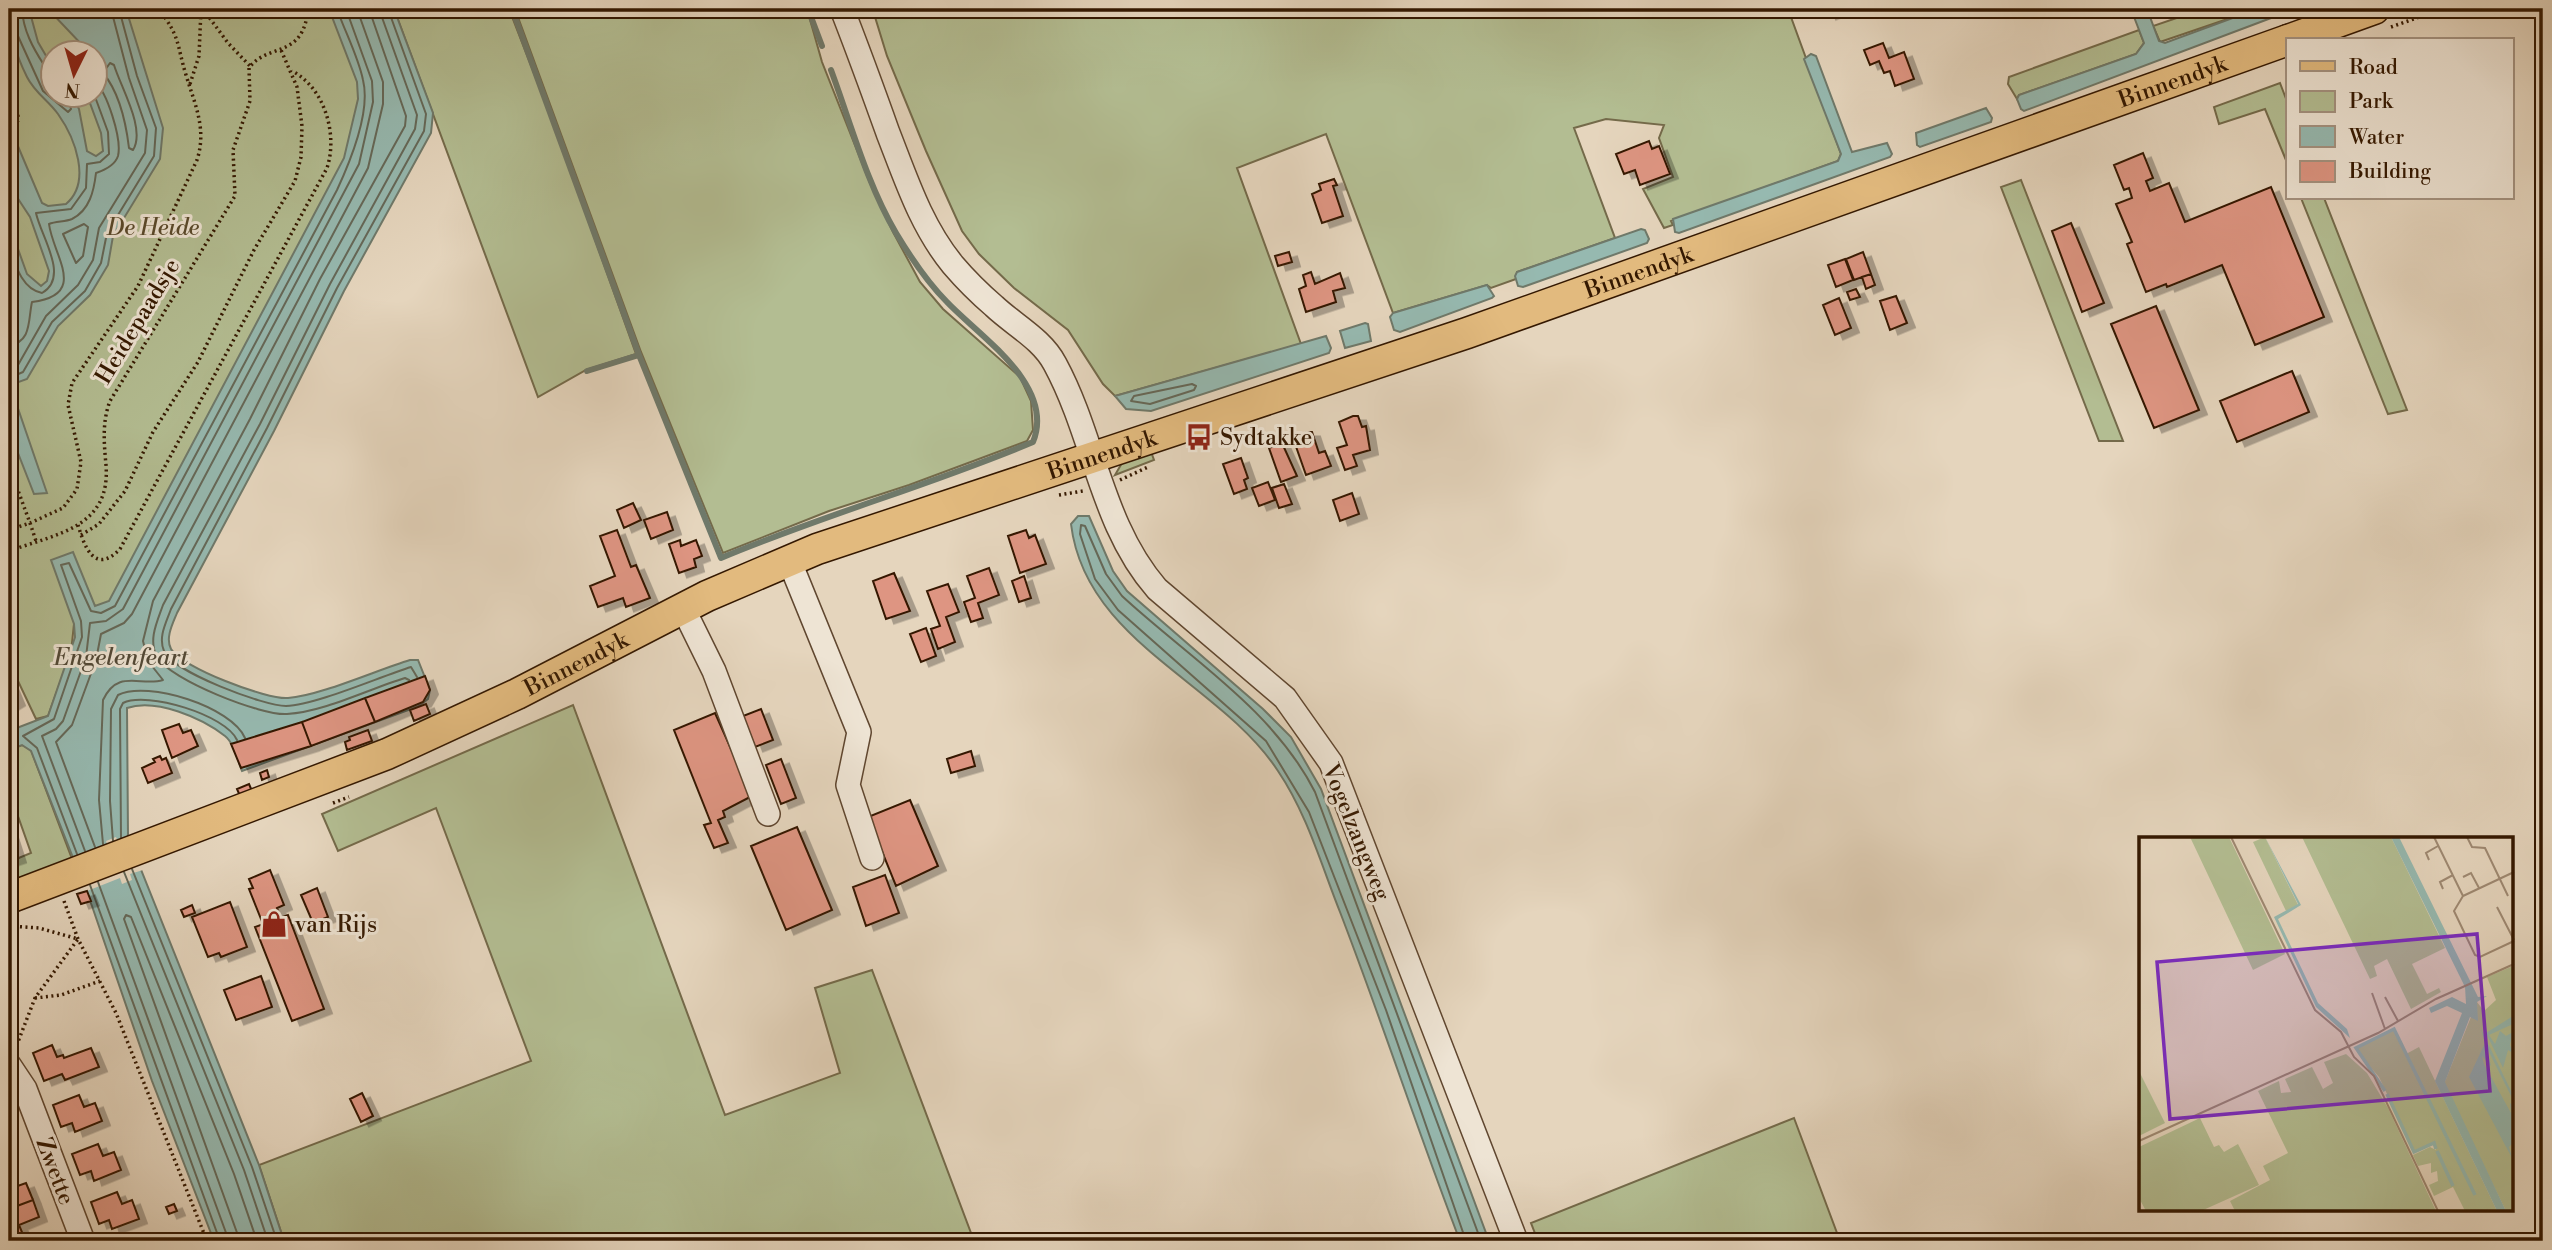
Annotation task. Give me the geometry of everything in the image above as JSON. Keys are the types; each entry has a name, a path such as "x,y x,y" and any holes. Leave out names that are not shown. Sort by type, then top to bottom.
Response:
{"main road":[{"name":"Binnendyk","path":"2297,38 2376,20"},
{"name":"Binnendyk","path":"9,898 68,885 136,851 420,740 517,694 683,608 789,560 876,528 1467,333 2286,41"}],"street":[{"path":"842,9 914,201 933,237 954,265 994,307 1030,334 1054,361 1073,401 1093,457"},
{"name":"Vogelzangweg","path":"1093,457 1101,486 1122,538 1140,569 1157,589 1285,698 1331,763 1516,1241"},
{"path":"789,560 859,732 848,785 872,858"},
{"path":"683,608 714,671 768,814"},
{"name":"Zwette","path":"9,1065 25,1088 83,1241"}],"path":[{"path":"9,530 63,508 77,489 81,462 68,405 72,383 138,286 197,160 203,131 177,33 159,9"},
{"path":"190,84 199,56 202,9"},
{"path":"202,9 250,66 281,51 300,34 308,9"},
{"path":"2376,20 2442,9"},
{"path":"81,535 99,524 125,491 161,418 198,362 254,250 295,181 303,142 298,94 292,71 281,51"},
{"name":"Heidepaadsje","path":"9,551 78,525 94,514 105,494 105,417 113,394 235,196 233,150 236,133 250,101 247,81 250,66"},
{"path":"78,525 87,553 95,557 111,556 124,544 327,168 333,151 332,135 325,114 310,85 292,71"},
{"path":"9,89 19,119 11,133"},
{"path":"9,466 36,541"},
{"path":"68,885 78,939 116,1013 207,1241"},
{"path":"9,926 39,928 78,939"},
{"path":"9,1065 35,998 78,939"},
{"path":"35,998 61,995 100,981"}],"green space":[{"name":"De Heide","path":"9,9 333,9 362,85 350,161 113,610 74,624 71,652 48,716 36,719 9,662"},
{"path":"394,9 509,9 553,122 636,354 586,370 538,397"},
{"path":"515,9 807,9 822,62 870,183 893,232 920,282 943,309 1020,377 1031,401 1033,430 1027,441 909,485 829,511 723,553 641,352"},
{"path":"869,9 1788,9 1841,154 1838,161 1671,221 1673,225 1664,228 1643,189 1673,177 1659,138 1664,125 1606,119 1574,128 1615,238 1517,272 1516,279 1491,288 1487,285 1393,313 1326,134 1237,168 1301,344 1115,396 1103,384 1068,330 1014,288 979,254 962,231 887,56 875,17"},
{"path":"2203,9 2257,9 2160,42 2153,26"},
{"path":"2139,30 2144,43 2136,54 2019,95 2017,99 2008,84 2009,77"},
{"path":"2280,83 2286,99 2286,160 2265,109 2219,124 2214,107"},
{"path":"2021,180 2123,441 2099,441 2001,187"},
{"path":"2302,200 2325,200 2407,410 2388,414"},
{"path":"1150,449 1154,460 1115,475 1122,463"},
{"path":"573,705 725,1115 840,1073 815,988 872,970 974,1241 284,1241 259,1165 531,1061 436,808 338,851 322,814"},
{"path":"22,745 31,750 72,859 9,883 9,862 31,853 14,805 9,806 9,750"},
{"path":"1794,1118 1840,1241 1538,1241 1531,1223"}],"water":[{"path":"9,9 29,9 38,42 38,92 27,77 16,52"},
{"path":"48,9 126,9 163,128 160,159 113,236 108,265 90,295 58,326 27,379 10,385 47,493 34,494 9,430 9,357 15,301 9,281 9,224 27,274 41,286 47,281 49,271 30,217 9,185 9,125 42,203 48,206 66,204 74,195 78,184 78,160 70,135 54,109 78,108 87,151 96,156 103,151 101,133 92,108 108,108 108,38 76,38"},
{"name":"Engelenfeart","path":"329,9 394,9 433,113 431,133 344,291 274,431 177,613 170,631 169,645 178,656 207,673 244,688 277,697 288,698 316,693 410,660 418,660 430,690 428,699 419,706 242,771 228,739 215,729 192,717 165,708 127,708 128,837 259,1165 284,1241 214,1241 152,1081 92,906 31,751 22,745 9,750 9,731 48,716 75,637 74,624 51,560 73,552 95,606 109,601 344,158 358,99 357,82"},
{"path":"2131,9 2147,9 2159,41 2165,43 2257,9 2278,9 2279,15 2024,111 2021,109 2017,99 2019,95 2136,54 2144,43"},
{"path":"1811,54 1816,56 1852,152 1887,143 1892,154 1890,157 1679,233 1675,232 1673,219 1838,161 1841,154 1804,59"},
{"path":"1986,108 1992,118 1991,122 1920,147 1917,145 1916,133"},
{"path":"1641,229 1645,230 1649,239 1647,243 1523,287 1518,286 1515,276 1517,272"},
{"path":"1487,285 1494,296 1492,298 1400,332 1394,330 1390,317 1393,313"},
{"path":"1368,324 1371,341 1345,348 1340,331"},
{"path":"1326,336 1331,348 1329,353 1151,411 1126,409 1115,396"},
{"path":"1078,516 1089,516 1113,571 1127,591 1263,709 1291,737 1321,789 1489,1241 1460,1241 1320,858 1288,787 1253,740 1223,711 1127,631 1101,600 1082,565 1071,524"}],"pier":[{"path":"116,837 118,842 131,837 143,870 130,874 132,880 122,884 120,878 82,893 69,860 108,846 106,841"}],"building":[{"path":"1826,9 1842,9 1828,15"},
{"path":"1883,43 1889,58 1904,52 1914,79 1895,86 1890,71 1884,73 1879,61 1870,65 1864,50"},
{"path":"1649,141 1652,149 1659,146 1670,174 1640,185 1635,170 1624,174 1616,154"},
{"path":"2143,153 2153,178 2146,181 2150,191 2169,183 2185,222 2271,187 2324,317 2255,345 2222,265 2167,287 2166,284 2146,292 2127,244 2132,242 2116,204 2132,198 2129,188 2124,190 2114,165"},
{"path":"1334,179 1337,185 1333,186 1343,216 1322,223 1312,194 1321,190 1319,184"},
{"path":"2071,223 2104,303 2082,312 2052,231"},
{"path":"1289,252 1292,262 1278,266 1275,256"},
{"path":"1863,252 1871,274 1854,280 1846,259"},
{"path":"1845,259 1853,280 1836,287 1828,265"},
{"path":"1311,272 1315,284 1340,273 1345,288 1333,291 1336,302 1306,312 1299,289 1306,286 1303,275"},
{"path":"1871,274 1875,285 1866,289 1862,277"},
{"path":"1856,289 1860,297 1850,300 1847,292"},
{"path":"1896,296 1907,323 1890,330 1880,301"},
{"path":"1839,298 1851,328 1835,335 1823,305"},
{"path":"2156,306 2199,410 2154,428 2111,324"},
{"path":"2292,371 2309,412 2237,442 2220,401"},
{"path":"1358,416 1362,427 1366,426 1370,450 1353,455 1357,466 1345,470 1337,448 1347,445 1339,422"},
{"path":"1312,432 1319,453 1325,451 1331,466 1306,475 1293,438"},
{"path":"1282,443 1297,476 1281,482 1269,448"},
{"path":"1241,458 1248,478 1244,480 1247,489 1234,494 1223,464"},
{"path":"1268,482 1275,500 1259,506 1252,488"},
{"path":"1284,484 1292,504 1279,508 1272,488"},
{"path":"1352,493 1359,514 1340,521 1333,500"},
{"path":"633,503 641,520 624,528 617,510"},
{"path":"667,512 673,530 651,539 644,520"},
{"path":"617,530 631,567 636,565 650,598 626,607 623,598 598,607 590,586 615,576 600,536"},
{"path":"1026,530 1029,538 1035,535 1046,564 1020,573 1008,536"},
{"path":"680,540 681,546 696,540 702,556 694,559 696,567 679,573 669,544"},
{"path":"989,568 999,595 978,603 983,618 971,622 964,602 975,598 967,576"},
{"path":"894,573 910,611 886,619 873,581"},
{"path":"1024,576 1031,598 1019,602 1012,581"},
{"path":"948,584 959,612 946,617 955,642 938,649 931,629 940,626 927,591"},
{"path":"926,628 936,656 921,662 910,634"},
{"path":"425,676 430,690 423,702 375,722 365,698"},
{"path":"9,682 17,701 9,706"},
{"path":"365,698 375,722 311,746 302,722"},
{"path":"426,704 430,714 414,721 410,710"},
{"path":"761,709 773,740 755,747 743,716"},
{"path":"715,713 752,796 723,811 725,817 718,820 728,843 714,848 704,825 711,823 674,730"},
{"path":"302,722 311,746 241,768 231,744"},
{"path":"179,724 183,733 191,730 198,746 172,758 162,730"},
{"path":"368,730 372,741 347,750 345,742 350,740 349,737"},
{"path":"971,751 975,766 951,773 947,759"},
{"path":"160,756 162,760 166,758 172,773 148,783 142,768 155,762 153,759"},
{"path":"781,759 796,798 781,804 766,765"},
{"path":"267,770 269,777 262,780 260,773"},
{"path":"249,784 252,791 240,796 237,789"},
{"path":"910,800 938,866 896,886 868,817"},
{"path":"797,827 832,910 786,930 751,846"},
{"path":"9,830 18,858 9,861"},
{"path":"270,870 284,905 277,908 281,918 263,924 249,889 253,888 249,879"},
{"path":"885,875 899,913 866,926 853,887"},
{"path":"317,888 328,917 313,923 301,895"},
{"path":"87,891 91,901 81,904 77,894"},
{"path":"230,902 247,947 221,957 219,953 208,957 192,917"},
{"path":"192,905 195,913 184,917 181,910"},
{"path":"288,915 324,1009 292,1021 255,927"},
{"path":"261,976 272,1007 236,1020 224,990"},
{"path":"52,1045 57,1057 63,1055 64,1058 91,1048 99,1067 65,1080 62,1074 44,1081 33,1053"},
{"path":"362,1093 373,1116 361,1122 350,1099"},
{"path":"79,1095 84,1107 95,1103 102,1121 75,1132 72,1123 61,1127 53,1105"},
{"path":"98,1144 103,1156 114,1152 121,1170 94,1181 91,1171 80,1175 72,1154"},
{"path":"26,1183 33,1200 9,1209 9,1189"},
{"path":"117,1192 122,1204 132,1200 139,1219 112,1229 109,1220 99,1224 91,1202"},
{"path":"33,1200 39,1217 19,1225 24,1237 9,1241 9,1209"},
{"path":"174,1204 177,1211 169,1214 166,1207"}],"waterway":[{"path":"512,9 639,355 721,558 1033,442 1037,421 1034,401 1024,382 1011,363 939,294 902,242 868,174 831,70"},
{"path":"808,9 822,46"},
{"path":"587,371 639,355"}],"place":[{"name":"Sydtakke","path":"1199,437"},
{"name":"van Rijs","path":"274,924"}]}
